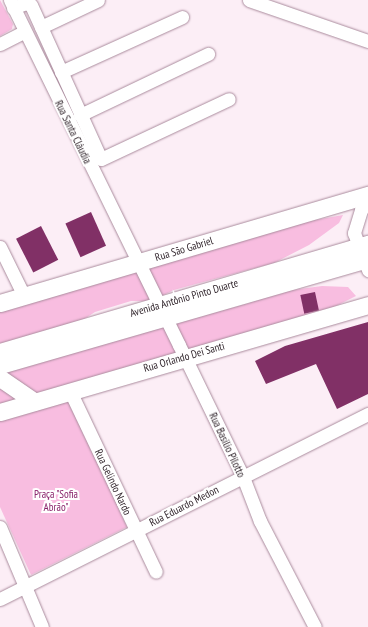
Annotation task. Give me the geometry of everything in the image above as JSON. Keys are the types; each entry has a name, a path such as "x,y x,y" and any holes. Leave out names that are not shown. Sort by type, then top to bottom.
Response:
{"main road":[{"name":"Rua São Gabriel","path":"0,303 368,195"},
{"name":"Avenida Antônio Pinto Duarte","path":"0,352 365,258"},
{"name":"Rua Orlando Dei Santi","path":"0,412 368,305"},
{"name":"Avenida Antônio Pinto Duarte","path":"0,364 161,311"},
{"path":"0,378 35,402"}],"street":[{"path":"41,28 98,0"},
{"path":"249,0 368,41"},
{"path":"11,4 30,3 98,156 104,159 229,99"},
{"name":"Rua Santa Cláudia","path":"11,4 137,263"},
{"path":"61,72 182,17"},
{"path":"0,44 24,32"},
{"path":"80,115 208,54"},
{"path":"365,258 356,221 368,200"},
{"path":"0,247 24,296"},
{"name":"Rua Basilio Pilotto","path":"137,263 243,476 260,522 315,627"},
{"name":"Rua Gelindo Nardo","path":"70,391 156,572"},
{"name":"Rua Eduardo Medon","path":"0,599 368,414"},
{"path":"0,527 27,586 42,627"}],"green space":[{"path":"0,0 13,24 12,29 0,36"},
{"path":"343,215 339,223 309,245 274,263 174,290 151,301 131,301 95,312 75,325 0,346 0,311 265,229"},
{"path":"322,286 348,287 356,296 320,314 0,404 0,370 169,322 177,323 249,303 263,294"},
{"name":"Praça \"Sofia Abrão\"","path":"67,398 127,527 31,575 0,507 0,419"}],"building":[{"path":"91,212 106,246 80,257 65,223"},
{"path":"41,226 58,260 33,273 16,239"},
{"path":"315,292 319,311 304,314 300,295"},
{"path":"368,322 368,394 337,409 316,364 266,384 255,361 285,346"}]}
